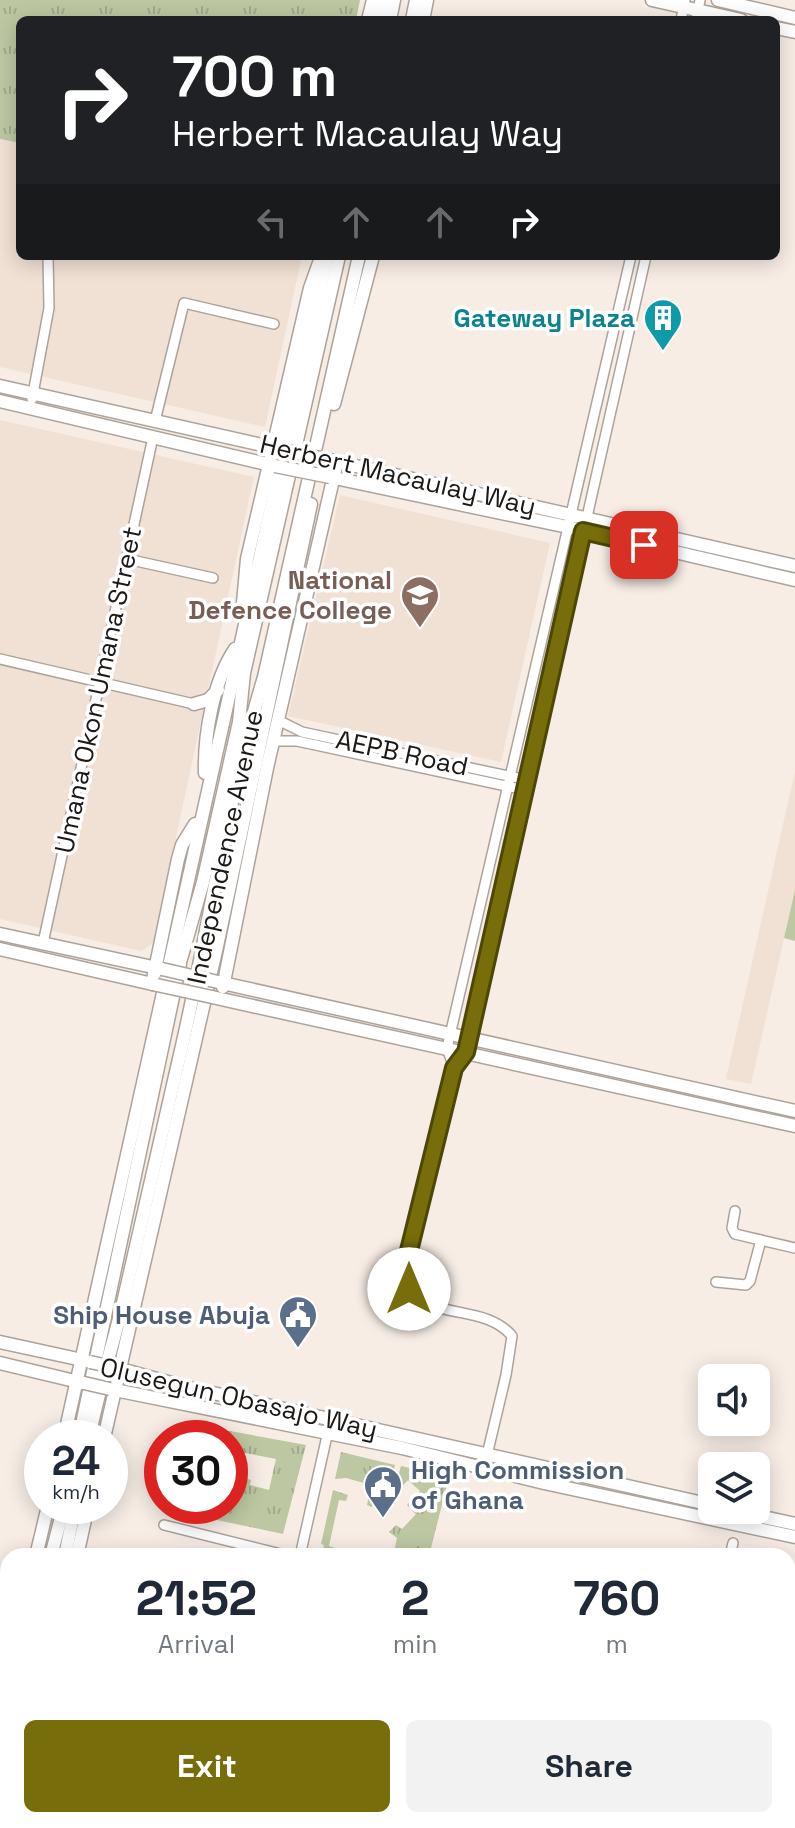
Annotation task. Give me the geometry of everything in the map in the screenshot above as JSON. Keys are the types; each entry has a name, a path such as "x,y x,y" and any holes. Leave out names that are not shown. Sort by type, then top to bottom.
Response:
{"main road":[{"path":"652,0 724,16"},
{"path":"718,0 795,18"},
{"path":"244,625 243,581 276,448 310,288 322,260"},
{"name":"Independence Avenue","path":"175,956 199,818 323,260"},
{"name":"Independence Avenue","path":"175,956 203,882 239,722 244,673 338,260"},
{"name":"Independence Avenue","path":"92,1420 122,1306 227,820 249,725 264,677 358,260"},
{"name":"Independence Avenue","path":"107,1420 228,893 325,439 372,260"},
{"name":"Herbert Macaulay Way","path":"0,386 336,461 570,521"},
{"name":"Herbert Macaulay Way","path":"0,401 332,478 795,566"},
{"path":"216,998 336,461"},
{"name":"Herbert Macaulay Way","path":"585,524 795,580"},
{"path":"206,792 206,746 210,724 228,658 241,639"},
{"path":"194,704 205,702 218,690"},
{"path":"194,704 206,712 210,724"},
{"path":"154,985 182,845 199,818"},
{"path":"205,933 228,893"},
{"path":"0,934 795,1111"},
{"path":"0,949 795,1126"},
{"path":"69,1420 86,1361 129,1147 175,956"},
{"path":"83,1420 175,956"},
{"name":"Olusegun Obasajo Way","path":"0,1342 118,1368 329,1427"},
{"name":"Olusegun Obasajo Way","path":"0,1363 182,1403 329,1427 433,1449 544,1483 795,1537"},
{"path":"182,1403 186,1387"},
{"name":"Olusegun Obasajo Way","path":"433,1449 487,1455 698,1502"},
{"path":"770,1519 795,1524"},
{"path":"38,1548 44,1524"},
{"path":"53,1548 59,1524"},
{"path":"67,1548 71,1524"},
{"path":"80,1548 84,1524"}],"street":[{"path":"30,408 49,308 48,260"},
{"path":"454,1068 447,1048 630,260"},
{"path":"487,1455 512,1336 500,1325 486,1319 422,1302 409,1289 404,1271 454,1068 466,1052 645,260"},
{"path":"155,421 184,303 274,324"},
{"name":"Umana Okon Umana Street","path":"43,943 153,437"},
{"path":"127,559 213,578"},
{"path":"0,659 194,704"},
{"name":"AEPB Road","path":"280,721 302,732 526,785"},
{"name":"AEPB Road","path":"275,741 297,741 509,781"},
{"path":"735,1211 733,1231 795,1248"},
{"path":"716,1282 746,1285 750,1281 761,1240"},
{"path":"302,1548 329,1427"},
{"path":"164,1525 257,1548"},
{"path":"732,1548 733,1543"}],"shaded area":[{"path":"0,139 16,142 16,260 301,260 265,427 0,367"},
{"path":"0,420 254,477 153,943 141,951 0,919"},
{"name":"National Defence College","path":"340,495 550,543 501,762 288,716"},
{"path":"795,771 795,890 751,1084 726,1079"}],"green space":[{"path":"0,0 360,0 357,16 16,16 16,142 0,139"},
{"path":"795,890 795,941 784,938"},
{"path":"248,1434 306,1445 283,1534 236,1524 248,1524 248,1479 251,1480 250,1485 269,1490 276,1459 248,1454"},
{"path":"341,1452 395,1465 389,1489 377,1487 372,1507 367,1505 371,1485 346,1478 335,1479"},
{"path":"401,1466 449,1477 431,1548 395,1548 397,1538 389,1532 396,1525 402,1529 416,1514 407,1505 420,1491 408,1480 393,1496"},
{"path":"333,1490 348,1495 346,1501 339,1500 329,1546 335,1548 323,1548 321,1544"}],"place":[{"name":"Gateway Plaza","path":"663,352"},
{"name":"National Defence College","path":"420,629"},
{"name":"Ship House Abuja","path":"298,1349"},
{"name":"High Commission of Ghana","path":"383,1519"}],"route":[{"path":"409,1289 404,1271 454,1068 466,1052 583,531 644,545"}]}
